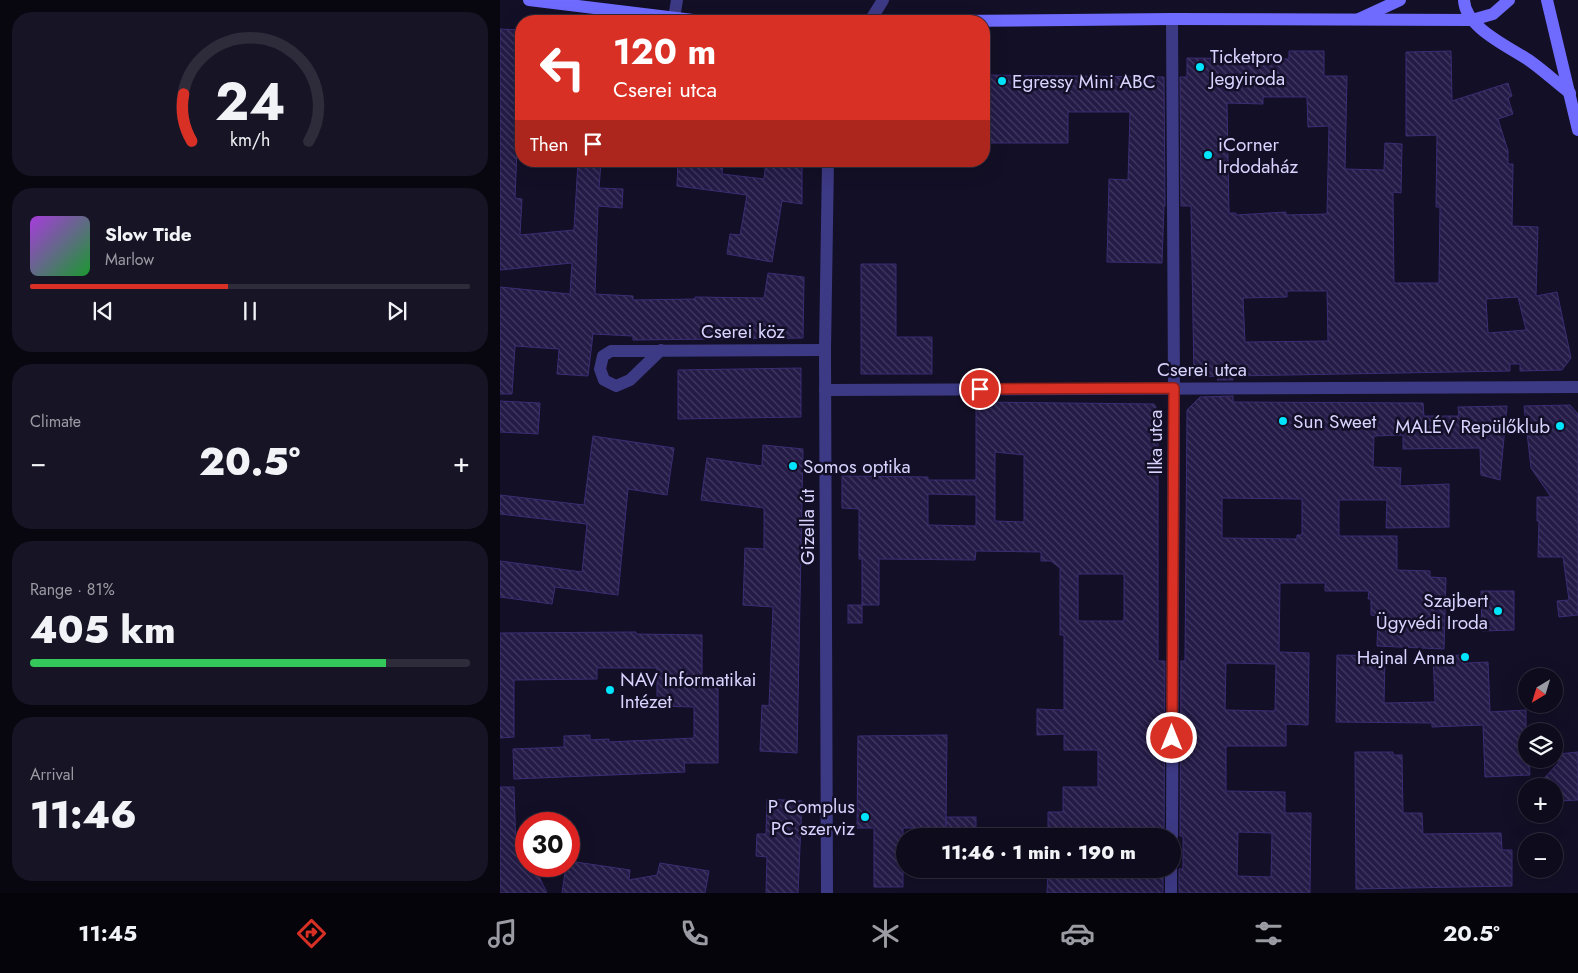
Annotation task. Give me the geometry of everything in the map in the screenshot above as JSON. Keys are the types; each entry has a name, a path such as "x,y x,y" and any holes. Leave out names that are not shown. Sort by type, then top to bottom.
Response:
{"street":[{"path":"529,0 650,15"},
{"path":"674,15 677,0"},
{"path":"874,15 883,0"},
{"path":"1354,21 1400,0"},
{"path":"1464,0 1466,10 1472,20 1499,44 1530,61 1570,93"},
{"path":"990,21 1472,20 1492,14 1509,0"},
{"path":"1547,0 1578,130"},
{"name":"Ilka utca","path":"1172,19 1174,388 1172,828"},
{"name":"Gizella út","path":"827,893 825,350 828,167"},
{"name":"Cserei köz","path":"661,350 825,350"},
{"name":"Cserei utca","path":"825,390 1578,387"},
{"path":"1171,878 1171,893"}],"building":[{"path":"500,29 515,30 515,198 522,199 520,235 574,230 578,167 601,167 599,188 623,189 622,208 598,206 595,294 633,296 633,300 695,299 695,297 764,298 768,273 804,277 803,338 633,340 633,336 593,334 588,376 557,374 559,349 515,346 512,394 500,394 500,287 570,294 572,263 500,270"},
{"path":"1289,51 1324,51 1324,76 1347,76 1345,169 1384,170 1385,143 1402,144 1401,193 1393,192 1394,283 1439,283 1440,207 1436,207 1437,135 1406,136 1406,52 1451,51 1452,101 1508,83 1512,96 1508,98 1513,114 1498,119 1508,151 1508,164 1513,164 1512,226 1538,227 1536,296 1557,292 1571,358 1562,370 1520,371 1520,364 1510,364 1510,371 1233,376 1233,380 1217,380 1221,376 1194,377 1191,206 1181,206 1180,77 1187,77 1187,58 1289,59","holes":["1263,97 1307,97 1308,127 1329,126 1327,214 1286,215 1286,212 1236,215 1236,213 1229,213 1227,103 1263,104","1287,291 1327,291 1328,341 1245,342 1243,298 1287,297","1518,297 1526,330 1488,333 1486,299"]},
{"path":"990,75 1164,77 1165,206 1162,263 1107,262 1109,179 1128,180 1130,112 1068,112 1068,143 990,143"},
{"path":"678,167 723,167 722,174 764,179 765,167 802,167 802,204 782,201 772,262 727,254 730,234 740,235 747,195 677,186"},
{"path":"861,264 896,264 896,337 932,337 932,374 861,374"},
{"path":"801,368 801,417 678,419 678,370"},
{"path":"1233,396 1233,402 1423,403 1424,416 1459,416 1458,407 1507,406 1500,480 1481,475 1480,448 1403,449 1403,435 1374,436 1373,467 1401,468 1400,486 1449,484 1449,527 1386,528 1387,500 1339,500 1339,536 1397,536 1397,570 1430,571 1430,577 1446,578 1444,649 1377,646 1378,616 1371,615 1371,599 1368,599 1369,591 1325,591 1325,583 1280,583 1279,652 1309,653 1308,725 1286,724 1286,746 1226,746 1226,791 1285,792 1285,813 1311,813 1310,893 1179,893 1179,878 1181,878 1181,869 1183,869 1183,836 1181,836 1180,828 1181,661 1185,661 1187,410 1200,397","holes":["1222,498 1302,499 1302,535 1297,535 1297,539 1222,538","1226,663 1276,664 1275,711 1225,710","1238,832 1272,833 1271,877 1237,876"]},
{"path":"500,401 540,403 538,434 500,432"},
{"path":"976,402 1154,404 1158,411 1158,661 1165,661 1164,828 1048,828 1048,812 1063,812 1063,787 1098,787 1098,750 1064,750 1064,734 1037,735 1037,709 1064,710 1064,635 1060,635 1060,568 1051,561 1041,561 1041,552 976,551 975,560 879,559 879,605 862,605 862,559 859,559 859,509 842,508 842,476 928,477 928,480 976,480","holes":["995,452 1024,455 1024,522 995,521","928,494 976,495 976,526 928,525","1078,574 1124,574 1124,621 1078,621"]},
{"path":"1570,405 1578,416 1578,615 1559,617 1557,601 1569,600 1563,557 1538,557 1539,521 1537,521 1537,497 1551,497 1531,468 1524,406"},
{"path":"593,436 674,448 667,495 628,489 618,595 555,587 552,604 500,597 500,561 582,572 587,524 500,514 500,495 584,505"},
{"path":"763,445 803,449 797,753 760,751 762,705 769,706 773,607 743,605 745,548 764,549 764,508 701,500 707,458 762,466"},
{"name":"Szajbert Ügyvédi Iroda","path":"1481,591 1514,591 1514,630 1482,631"},
{"path":"848,605 862,605 862,623 848,623"},
{"path":"636,632 636,634 702,635 702,681 718,681 718,763 684,763 685,772 514,779 513,749 564,747 564,736 590,735 590,740 609,739 609,742 694,738 694,707 657,706 657,668 597,668 597,679 514,680 514,737 500,738 500,633"},
{"path":"1337,655 1385,656 1384,703 1435,702 1433,656 1466,655 1466,663 1488,662 1490,712 1518,710 1518,713 1526,713 1526,723 1518,723 1518,768 1530,768 1530,775 1485,777 1483,725 1432,727 1432,723 1336,722"},
{"path":"947,735 946,828 896,828 896,878 903,878 903,887 874,887 874,828 857,828 858,736"},
{"path":"1355,752 1393,752 1393,755 1402,755 1403,813 1422,813 1423,834 1501,833 1502,850 1512,850 1512,886 1356,889"},
{"path":"1578,752 1578,800 1563,801 1563,778 1544,778 1554,768 1563,768 1563,754"},
{"path":"500,787 514,787 515,877 539,877 547,893 500,893"},
{"path":"767,799 802,801 798,893 766,893 767,857 756,856 757,834 766,834"},
{"path":"946,817 976,817 976,828 946,828"},
{"path":"580,863 630,870 629,880 657,875 660,863 709,871 705,893 562,893 564,877 580,877"},
{"path":"1048,878 1163,878 1163,893 1047,893"}],"place":[{"name":"Ticketpro Jegyiroda","path":"1200,67"},
{"name":"Egressy Mini ABC","path":"1002,81"},
{"name":"iCorner Irdodaház","path":"1208,155"},
{"name":"Sun Sweet","path":"1283,421"},
{"name":"MALÉV Repülőklub","path":"1560,426"},
{"name":"Somos optika","path":"793,466"},
{"name":"Szajbert Ügyvédi Iroda","path":"1498,611"},
{"name":"Hajnal Anna","path":"1465,657"},
{"name":"NAV Informatikai Intézet","path":"610,690"},
{"name":"P Complus PC szerviz","path":"865,817"}],"route":[{"path":"980,389 1174,388 1172,738"}]}
